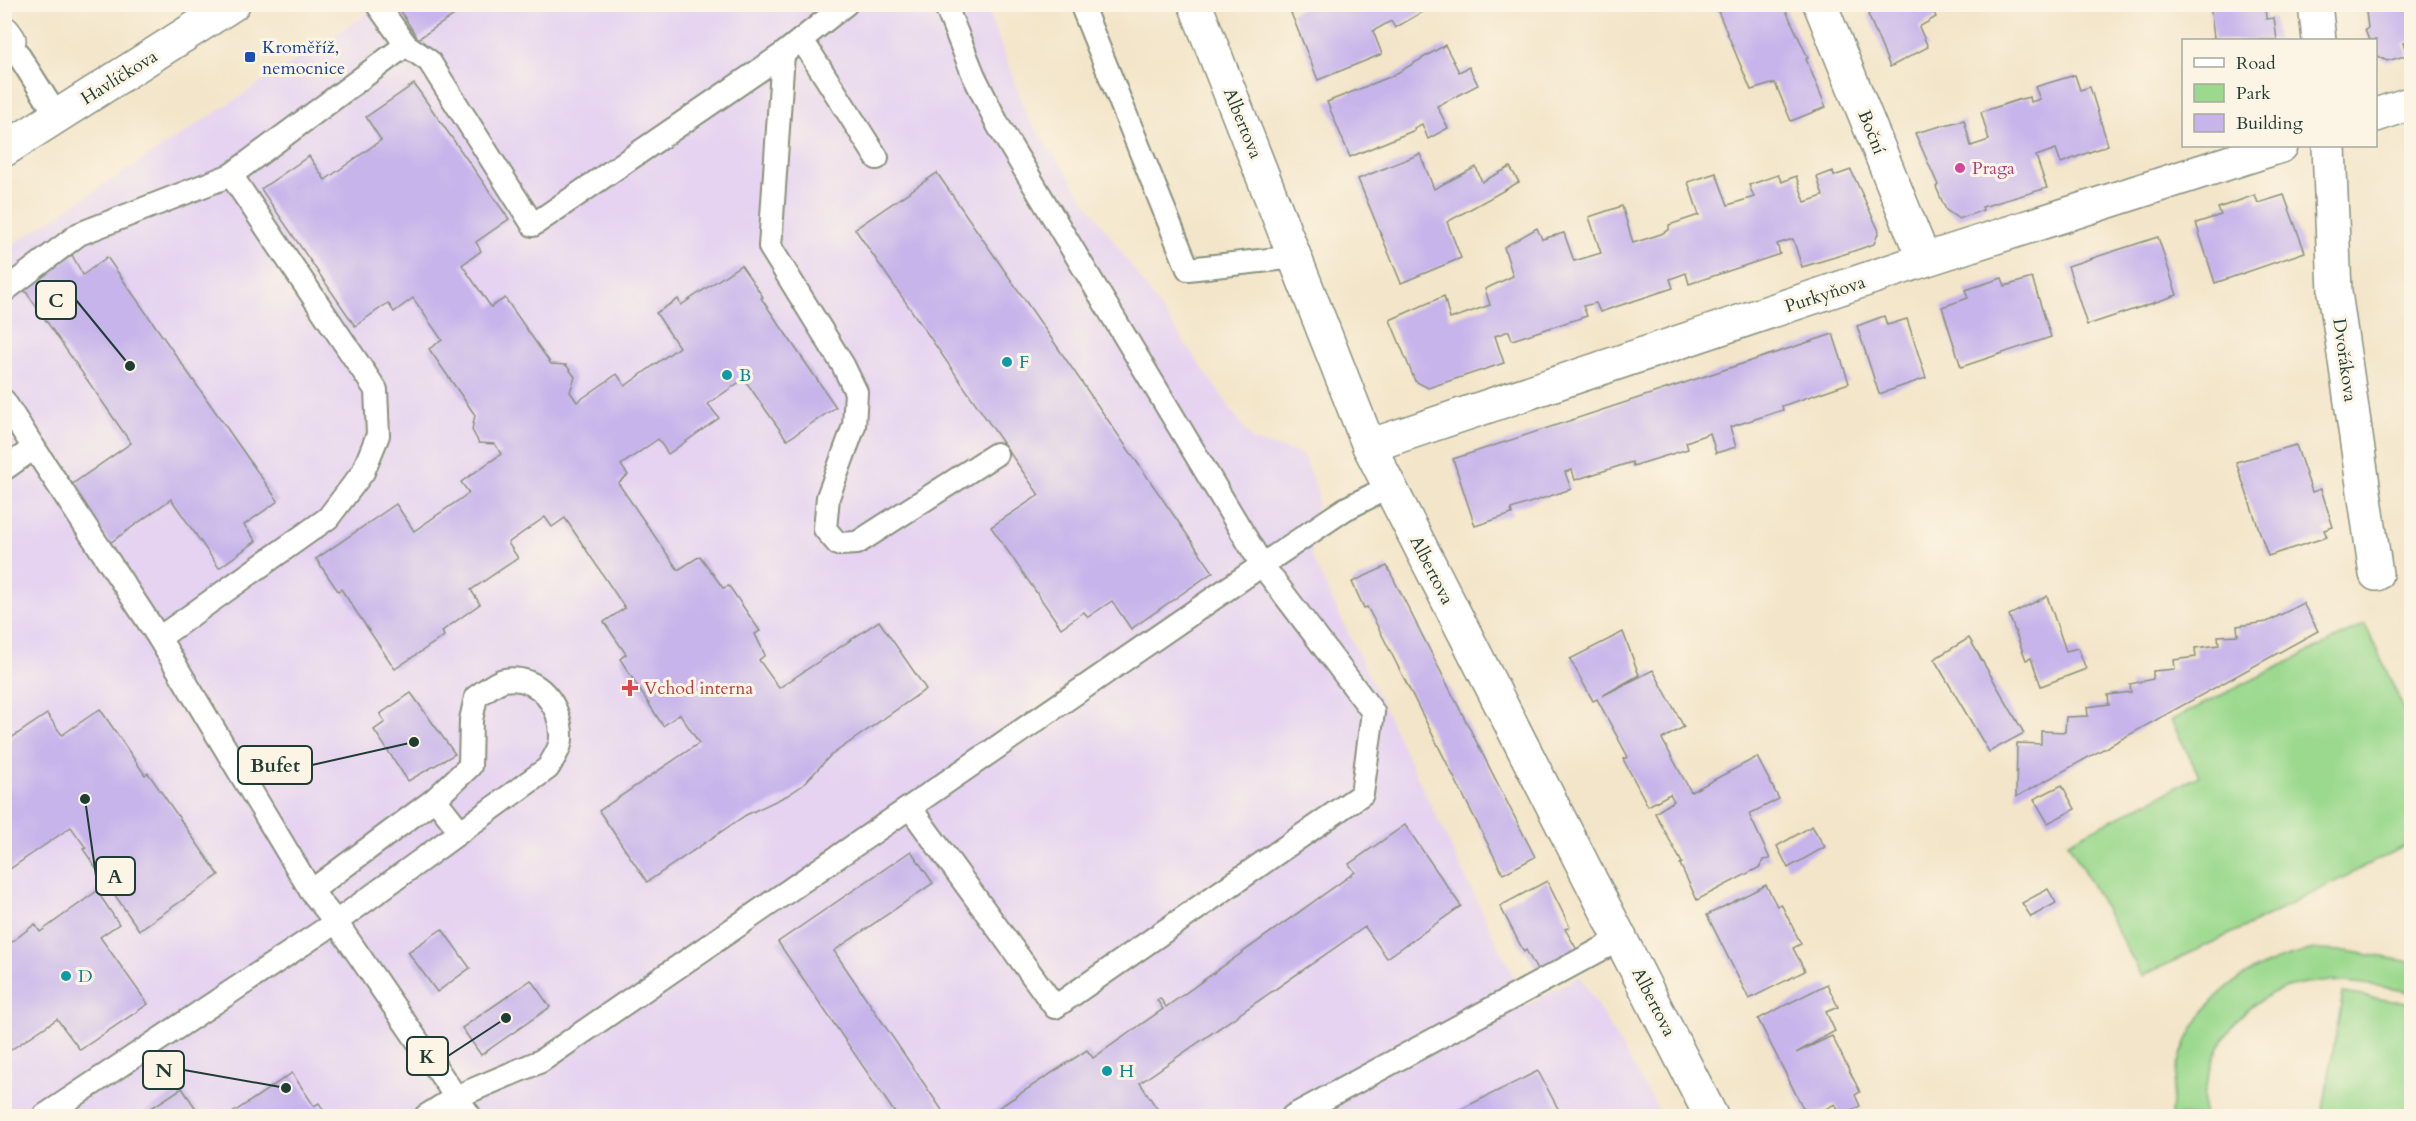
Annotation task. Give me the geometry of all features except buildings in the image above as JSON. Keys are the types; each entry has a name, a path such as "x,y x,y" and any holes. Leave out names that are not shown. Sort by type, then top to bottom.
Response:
{"street":[{"name":"Havlíčkova","path":"4,150 233,4"},
{"name":"Albertova","path":"1195,4 1369,446 1711,1116"},
{"name":"Boční","path":"1820,4 1924,260"},
{"path":"2315,4 2319,39"},
{"path":"2377,115 2412,103"},
{"name":"Purkyňova","path":"1369,446 1924,260 2279,147"},
{"name":"Dvořákova","path":"2329,147 2336,292 2376,574"}],"lane":[{"path":"377,4 406,45 429,61 533,225 783,54 846,4"},
{"path":"910,808 1055,1007 1362,794 1373,712 1262,565 998,125 974,76 945,4"},
{"path":"1081,4 1188,269 1296,257"},
{"path":"7,37 57,116"},
{"path":"802,40 878,158"},
{"path":"4,291 79,234 231,175 406,45"},
{"path":"783,54 770,247 843,365 856,392 854,426 828,497 825,529 838,544 857,543 996,454"},
{"path":"159,638 328,518 363,472 378,435 376,390 231,175"},
{"path":"4,401 159,638 311,891 336,922 470,1116"},
{"path":"4,469 34,448"},
{"path":"426,1116 456,1097 542,1061 1262,565 1345,509 1389,487"},
{"path":"44,1116 336,922 548,768 560,745 561,736 555,709 546,693 526,680 502,680 476,697 471,720 470,766 435,799 311,891"},
{"path":"435,799 460,831"},
{"path":"1293,1116 1622,938"}],"shaded area":[{"path":"381,5 986,5 1028,118 1253,441 1303,454 1318,494 1311,556 1527,1005 1580,976 1662,1116 5,1116 4,250"}],"green space":[{"path":"2365,624 2411,725 2411,843 2268,916 2142,976 2068,842 2199,776 2171,720"},
{"path":"2315,950 2346,951 2411,962 2411,992 2332,981 2306,983 2283,989 2262,999 2244,1013 2218,1049 2205,1093 2203,1116 2171,1116 2174,1083 2182,1053 2194,1027 2210,1004 2230,985 2254,970 2283,958"},
{"path":"2343,993 2411,1004 2411,1116 2322,1116"}],"place":[{"name":"Kroměříž, nemocnice","path":"250,57"},
{"name":"Praga","path":"1960,168"},
{"name":"F","path":"1007,362"},
{"name":"C","path":"130,366"},
{"name":"B","path":"727,375"},
{"name":"Vchod interna","path":"630,688"},
{"name":"Bufet","path":"414,742"},
{"name":"A","path":"85,799"},
{"name":"D","path":"66,976"},
{"name":"K","path":"506,1018"},
{"name":"H","path":"1107,1071"},
{"name":"N","path":"286,1088"}]}
